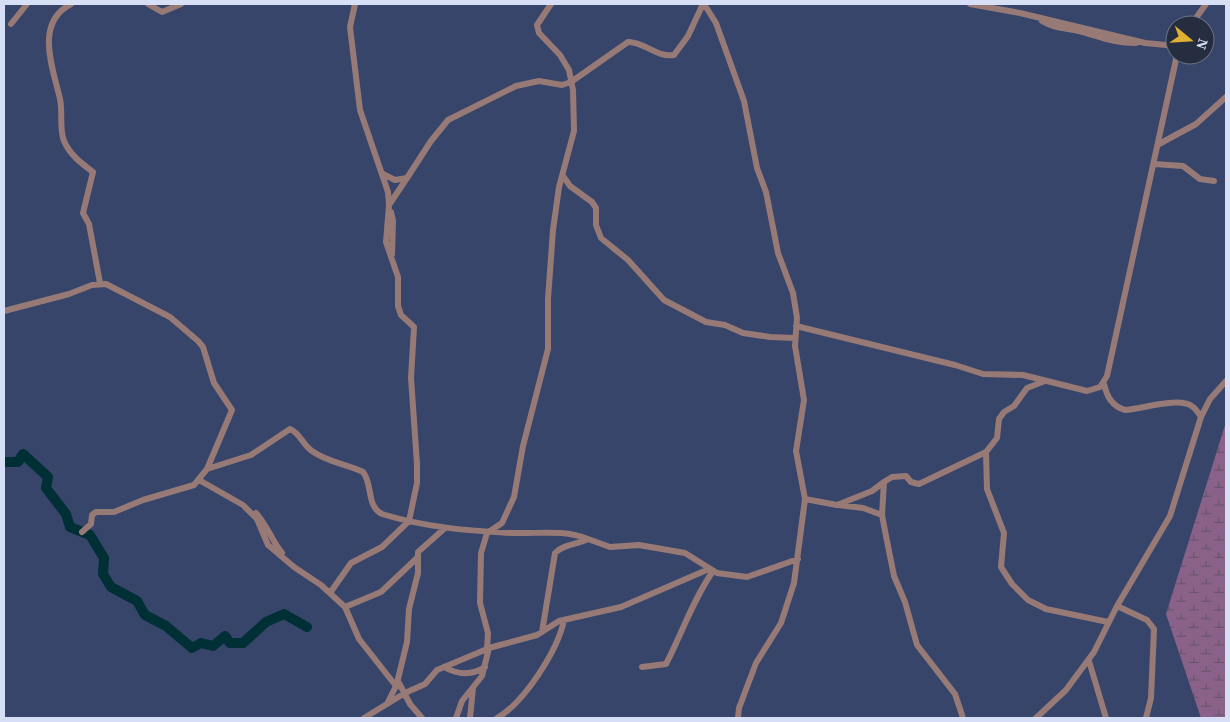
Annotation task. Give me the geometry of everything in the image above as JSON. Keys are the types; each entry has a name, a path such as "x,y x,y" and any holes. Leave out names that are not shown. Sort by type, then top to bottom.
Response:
{"street":[{"path":"11,24 27,4"},
{"path":"71,4 56,16 50,28 52,67 60,98 64,140 76,159 93,172 83,213 84,219 88,223 100,283"},
{"path":"148,4 162,12 181,4"},
{"path":"330,593 351,563 382,547 409,521 416,484 417,464 411,378 414,332 411,322 401,315 398,306 399,284 392,254 386,242 389,207 383,174 364,122 358,99 350,27 355,4"},
{"path":"456,718 462,701 480,681 485,667 488,634 480,603 482,574 480,561 485,537 489,531 502,523 514,497 523,446 547,354 553,230 574,131 571,82 565,61 539,33 538,21 551,4"},
{"path":"970,4 1165,45"},
{"path":"1198,15 1206,4"},
{"path":"389,207 430,141 448,120 516,86 539,81 562,85 571,82 628,42 634,42 664,54 674,55 688,36 703,5 716,23 744,101 757,168 766,192 778,253 797,310 795,338 804,400 796,451 805,499 794,583 787,609 774,637 756,663 739,708 738,718"},
{"path":"1175,65 1159,144 1104,384 1109,399 1114,406 1120,409 1134,410 1160,404 1187,404 1194,407 1201,417"},
{"path":"1159,144 1201,120 1226,97"},
{"path":"1154,164 1183,166 1200,179 1214,181"},
{"path":"383,174 395,180 407,178"},
{"path":"563,176 570,186 592,202 596,208 596,225 602,238 628,260 664,300 706,322 725,325 743,333 770,338 795,338"},
{"path":"4,311 70,294 100,283 170,317 203,347 214,383 232,410 207,469 200,480 188,488 143,500 114,512 96,512 92,515 91,524 82,532"},
{"path":"796,326 955,364 983,374 1023,375 1087,391 1104,384"},
{"path":"837,505 872,490 897,475 906,476 911,482 918,484 978,457 986,452 997,438 999,419 1004,412 1014,406 1027,388 1046,381"},
{"path":"1036,718 1059,698 1089,661 1108,622 1170,516 1201,417 1210,399 1226,381"},
{"path":"207,469 251,455 290,429 296,432 310,450 328,460 362,472 368,478 371,499 376,511 409,521 445,528 567,533 610,548 639,545 685,553 711,570 750,576 798,559"},
{"path":"986,452 987,489 1004,533 1002,567 1012,584 1028,600 1046,609 1108,622"},
{"path":"200,480 218,489 260,518 284,558 330,593 345,607 359,639 422,718"},
{"path":"884,482 882,515 894,576 905,602 918,650 929,660 955,694 963,718"},
{"path":"805,499 863,508 882,515"},
{"path":"345,607 381,592 417,558 422,546 445,528"},
{"path":"542,632 555,553 562,546 574,545 588,539"},
{"path":"386,705 397,685 399,669 407,642 409,609 418,572 417,558"},
{"path":"364,718 425,684 433,674 444,667 487,649 513,640 536,635 564,620 612,611 711,570"},
{"path":"642,667 666,664 711,570"},
{"path":"1117,606 1147,620 1154,629 1151,698 1146,718"},
{"path":"497,718 512,709 552,653 564,620"},
{"path":"1089,661 1106,718"},
{"path":"444,667 460,674 475,672 485,667"},
{"path":"470,718 473,688"}],"green space":[{"path":"1226,422 1226,718 1201,718 1166,614"}],"waterway":[{"path":"4,462 18,462 23,454 48,477 46,488 66,514 70,527 90,535 104,558 103,574 111,587 137,601 145,615 166,626 192,648 201,643 213,646 225,636 230,643 243,643 266,622 284,614 307,627"}]}
